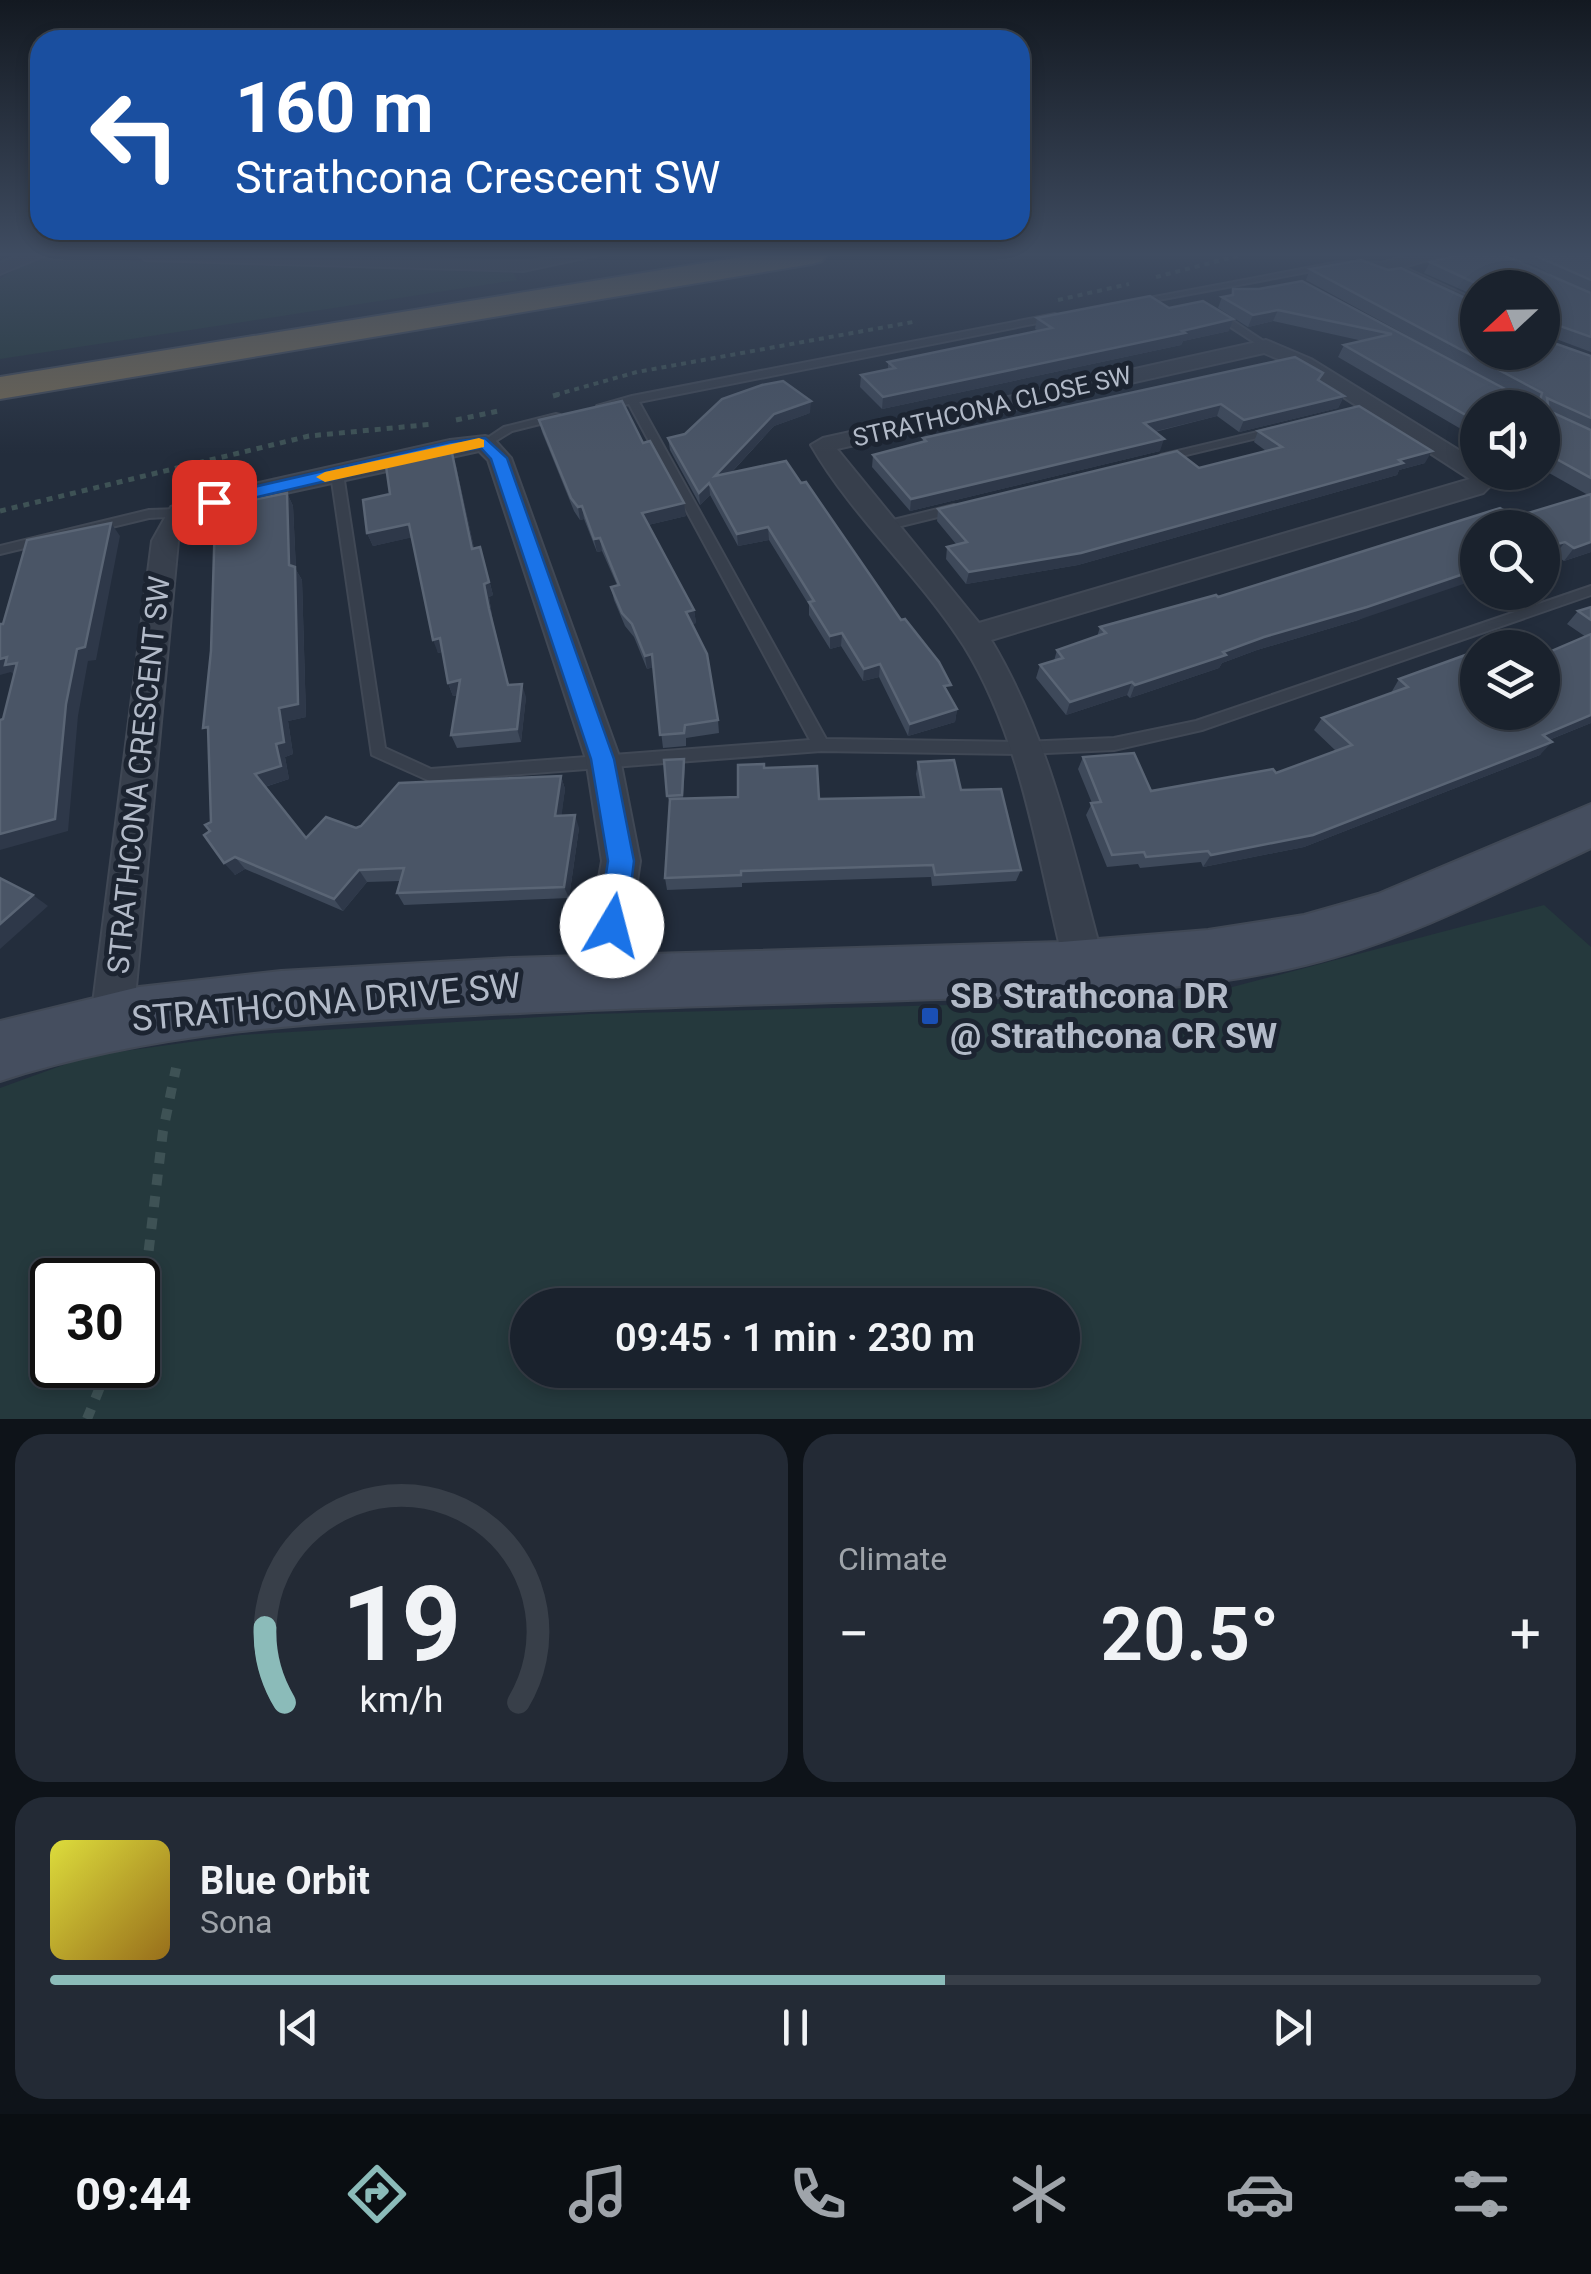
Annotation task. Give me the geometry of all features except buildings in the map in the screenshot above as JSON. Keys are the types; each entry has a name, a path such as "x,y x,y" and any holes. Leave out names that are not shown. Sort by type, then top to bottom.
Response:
{"highway":[{"path":"0,369 304,321"},
{"path":"0,388 411,321"}],"street":[{"path":"972,634 1460,492 1486,478 1364,408 1304,363 1266,346"},
{"name":"STRATHCONA CLOSE SW","path":"1085,967 1024,748 993,671 972,634 837,469 822,445 1266,346"},
{"path":"180,514 214,502 450,447 485,443 499,458 602,759 621,861 601,982"},
{"name":"STRATHCONA CRESCENT SW","path":"112,1019 166,541 180,514"},
{"name":"STRATHCONA DRIVE SW","path":"0,1051 112,1019 273,998 601,982 1085,967 1209,957 1322,935 1462,882 1591,825"}],"lane":[{"path":"596,408 1031,321"},
{"path":"1227,321 1266,346"},
{"path":"632,399 821,745"},
{"path":"485,443 508,429 561,416"},
{"path":"1148,462 1280,429"},
{"path":"337,474 378,751 430,775 821,745 1024,748 1114,744 1197,726 1591,590"},
{"path":"884,526 960,508"},
{"path":"0,550 150,514 180,514"}],"path":[{"path":"148,1258 163,1131 176,1068"},
{"path":"87,1419 99,1388"}],"green space":[{"path":"0,321 247,321 0,359"},
{"path":"1544,905 1591,947 1591,1419 0,1419 0,1088 88,1056 241,1035 590,1014 1187,999"}],"slow traffic":[{"path":"325,477 479,443"}],"place":[{"name":"SB Strathcona DR @ Strathcona CR SW","path":"930,1016"}],"route":[{"path":"214,502 450,447 485,443 499,458 602,759 621,861 612,926"}]}
